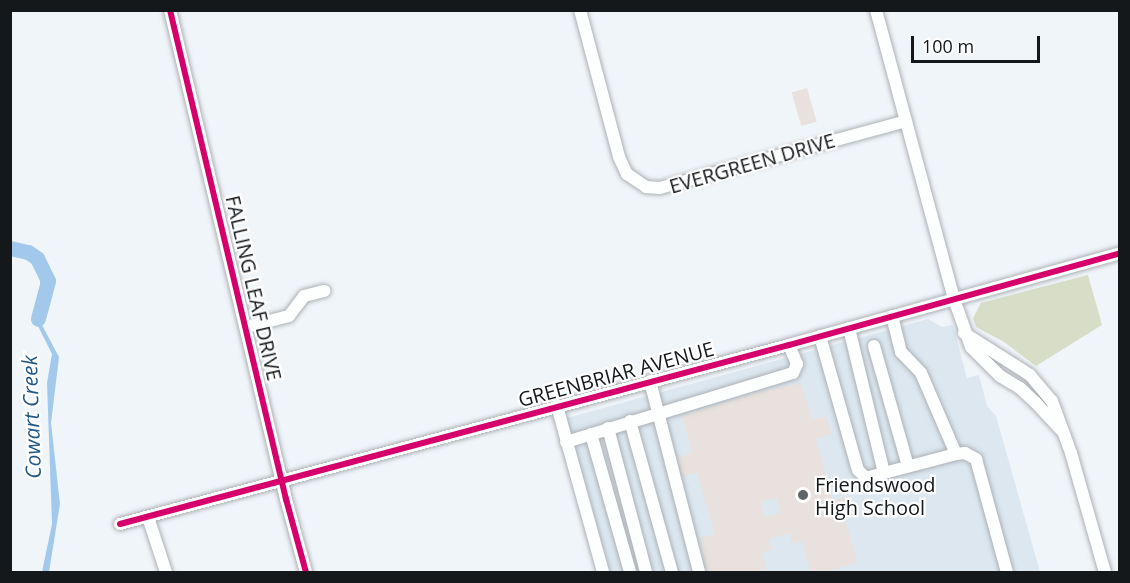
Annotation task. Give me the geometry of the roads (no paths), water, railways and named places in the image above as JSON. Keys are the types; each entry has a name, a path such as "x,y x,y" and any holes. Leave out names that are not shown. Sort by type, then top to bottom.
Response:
{"street":[{"name":"FALLING LEAF DRIVE","path":"170,10 306,573"},
{"name":"EVERGREEN DRIVE","path":"580,10 619,157 627,174 646,187 660,188 906,121"},
{"path":"876,10 964,333 971,347 983,362 1028,395 1063,432"},
{"name":"GREENBRIAR AVENUE","path":"120,524 789,345 1119,253"},
{"path":"246,327 289,316 304,296 324,291"},
{"path":"892,316 901,352 921,374 956,454"},
{"path":"849,328 885,473"},
{"path":"964,333 1030,375 1052,401 1071,453 1105,573"},
{"path":"820,336 858,470 866,478 956,454 965,453 976,459 1008,573"},
{"path":"566,442 658,412 793,373 797,364 789,345"},
{"path":"874,346 908,466"},
{"path":"650,381 699,573"},
{"path":"557,406 603,573"},
{"path":"630,421 672,573"},
{"path":"608,429 646,573"},
{"path":"591,434 630,573"},
{"path":"148,517 166,573"}],"water":[{"name":"Cowart Creek","path":"10,245 31,250 41,261 46,275 42,325 59,357 51,423 60,504 49,572 42,572 52,524 47,383 52,354 35,320 40,295 40,266 11,250"}],"waterway":[{"name":"Cowart Creek","path":"10,248 28,252 37,258 48,281 38,319"}],"place":[{"name":"Friendswood High School","path":"803,495"}]}
